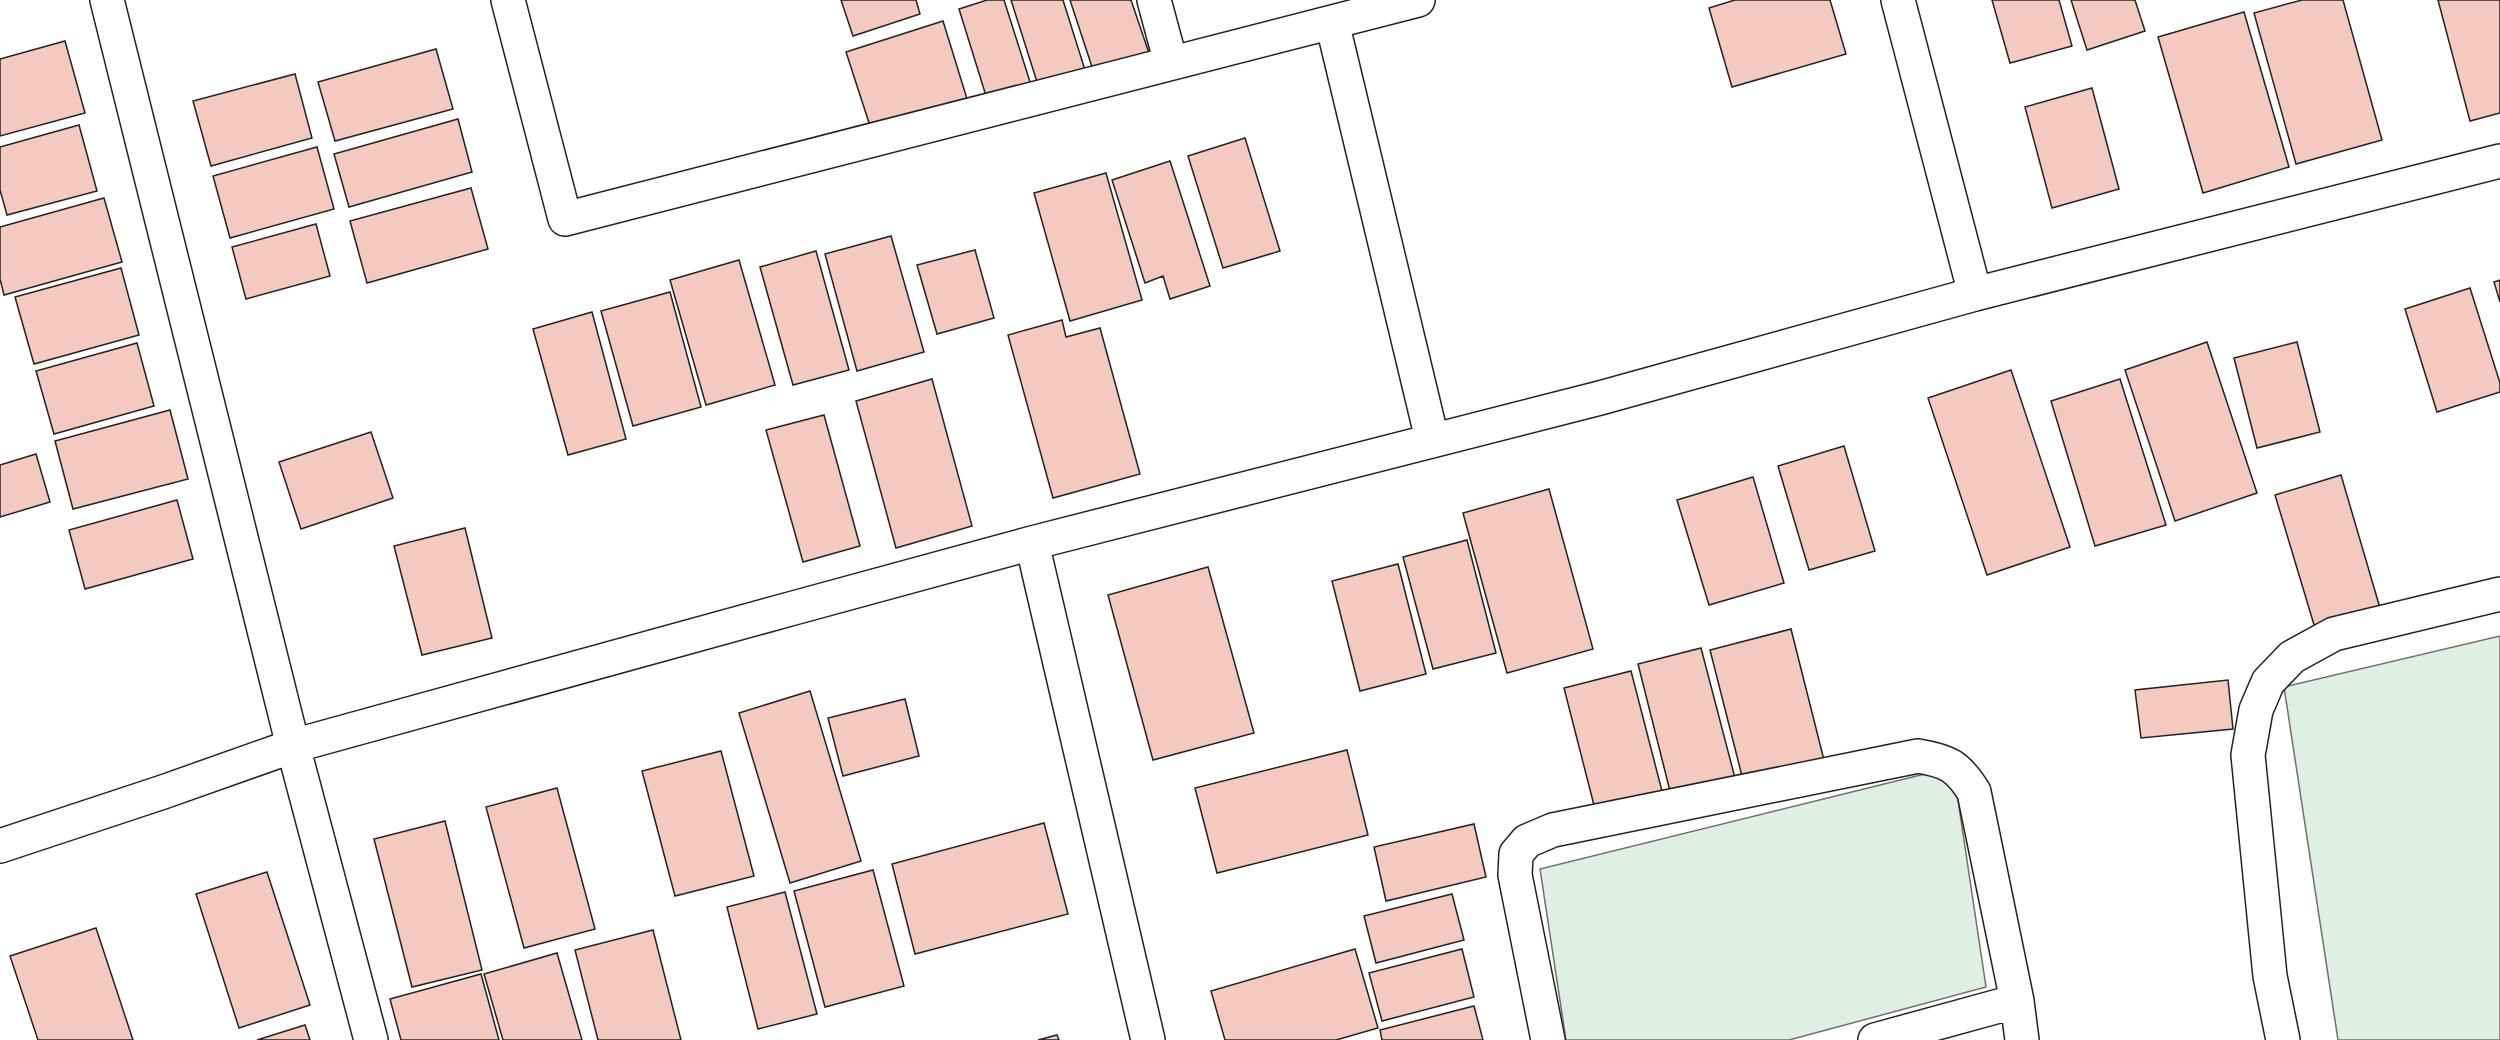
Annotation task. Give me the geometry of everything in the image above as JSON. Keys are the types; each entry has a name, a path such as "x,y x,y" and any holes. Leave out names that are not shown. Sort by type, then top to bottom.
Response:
{"street":[{"path":"107,0 294,746 372,1040"},
{"path":"508,0 565,219 1418,0"},
{"path":"1154,0 1171,63"},
{"path":"1898,0 1975,294"},
{"path":"1332,22 1432,439"},
{"path":"0,846 294,746 1032,543 1432,439 1600,398 1975,294 2500,161"},
{"path":"1032,543 1148,1040"},
{"path":"2283,1040 2270,976 2248,755 2256,710 2268,682 2292,657 2334,634 2500,594"},
{"path":"1548,1040 1515,875 1516,854 1527,841 1552,830 1918,756 1944,761 1963,774 1974,792 2017,1001 2022,1040"},
{"path":"1875,1040 2017,1001"}],"green space":[{"path":"2500,636 2500,1040 2338,1040 2284,687"},
{"path":"1953,767 1986,987 1789,1040 1566,1040 1540,869"}],"building":[{"path":"841,0 916,0 920,14 853,36"},
{"path":"987,0 1004,0 1031,85 987,99 959,9"},
{"path":"1011,0 1063,0 1085,70 1038,85"},
{"path":"1070,0 1131,0 1150,56 1094,73"},
{"path":"1735,0 1830,0 1846,54 1732,87 1709,8"},
{"path":"1992,0 2059,0 2072,46 2010,63"},
{"path":"2071,0 2135,0 2145,31 2087,50"},
{"path":"2302,0 2343,0 2382,140 2296,164 2254,13"},
{"path":"2438,0 2500,0 2500,113 2470,121"},
{"path":"2244,12 2289,167 2203,193 2158,37"},
{"path":"943,21 968,102 872,132 846,52"},
{"path":"65,41 85,113 0,136 0,59"},
{"path":"436,49 453,109 335,141 318,82"},
{"path":"295,74 312,138 211,166 193,101"},
{"path":"2092,88 2119,189 2052,208 2025,107"},
{"path":"458,119 472,172 349,207 334,154"},
{"path":"79,125 97,191 7,215 0,190 0,147"},
{"path":"1245,138 1280,251 1223,268 1188,156"},
{"path":"317,147 334,209 230,238 213,176"},
{"path":"1170,161 1210,286 1170,299 1163,276 1145,283 1112,180"},
{"path":"1106,173 1142,300 1070,321 1034,193"},
{"path":"471,188 488,249 367,283 350,221"},
{"path":"104,198 122,262 4,295 0,279 0,227"},
{"path":"316,224 330,276 246,299 232,247"},
{"path":"891,236 924,352 857,371 825,254"},
{"path":"975,250 994,318 937,334 917,265"},
{"path":"816,251 849,370 793,385 760,267"},
{"path":"739,260 775,385 706,405 670,280"},
{"path":"121,268 139,335 34,364 15,297"},
{"path":"2500,280 2500,302 2494,282"},
{"path":"2470,288 2500,383 2500,392 2437,412 2405,309"},
{"path":"670,292 701,407 633,426 601,311"},
{"path":"592,312 626,439 568,455 533,329"},
{"path":"1062,320 1066,337 1100,328 1140,474 1053,498 1008,335"},
{"path":"2207,342 2257,493 2175,521 2125,370"},
{"path":"2297,342 2320,432 2257,448 2234,358"},
{"path":"137,343 154,406 54,434 36,371"},
{"path":"2011,370 2070,547 1987,575 1928,398"},
{"path":"932,379 972,526 896,548 856,401"},
{"path":"2120,379 2166,525 2095,546 2051,401"},
{"path":"170,410 188,479 73,509 55,441"},
{"path":"824,415 860,546 803,562 766,430"},
{"path":"371,432 393,498 301,529 279,462"},
{"path":"1844,446 1875,551 1809,570 1778,466"},
{"path":"36,454 50,502 0,517 0,465"},
{"path":"2341,475 2380,608 2315,628 2275,495"},
{"path":"1753,477 1784,583 1709,605 1677,500"},
{"path":"1549,489 1593,649 1507,673 1463,513"},
{"path":"177,500 193,559 85,589 69,530"},
{"path":"465,528 492,638 422,655 394,546"},
{"path":"1467,540 1496,653 1433,669 1403,557"},
{"path":"1398,564 1426,674 1360,691 1332,581"},
{"path":"1208,567 1254,733 1153,760 1108,595"},
{"path":"1791,629 1824,760 1743,780 1710,650"},
{"path":"1701,648 1735,778 1671,795 1638,664"},
{"path":"1631,671 1663,795 1596,813 1564,688"},
{"path":"2228,680 2233,729 2141,738 2135,690"},
{"path":"810,691 861,861 790,883 739,713"},
{"path":"905,699 919,756 843,776 828,718"},
{"path":"1347,750 1368,835 1217,873 1195,788"},
{"path":"721,751 754,876 675,896 642,771"},
{"path":"557,788 595,929 524,948 486,807"},
{"path":"445,821 482,970 412,987 374,839"},
{"path":"1044,823 1068,914 915,954 892,864"},
{"path":"1474,824 1486,877 1386,901 1374,847"},
{"path":"873,870 904,986 825,1007 794,891"},
{"path":"267,872 310,1005 239,1028 196,894"},
{"path":"785,892 817,1014 758,1029 727,907"},
{"path":"1452,894 1464,940 1376,963 1364,916"},
{"path":"96,928 133,1040 38,1040 10,956"},
{"path":"653,930 681,1040 598,1040 575,950"},
{"path":"1355,949 1378,1028 1336,1040 1225,1040 1211,991"},
{"path":"1462,949 1474,997 1382,1021 1369,973"},
{"path":"557,953 582,1040 503,1040 484,974"},
{"path":"481,974 499,1040 401,1040 390,999"},
{"path":"1474,1006 1483,1040 1382,1040 1380,1030"},
{"path":"305,1025 310,1040 257,1040"},
{"path":"1057,1035 1059,1040 1038,1040"}]}
